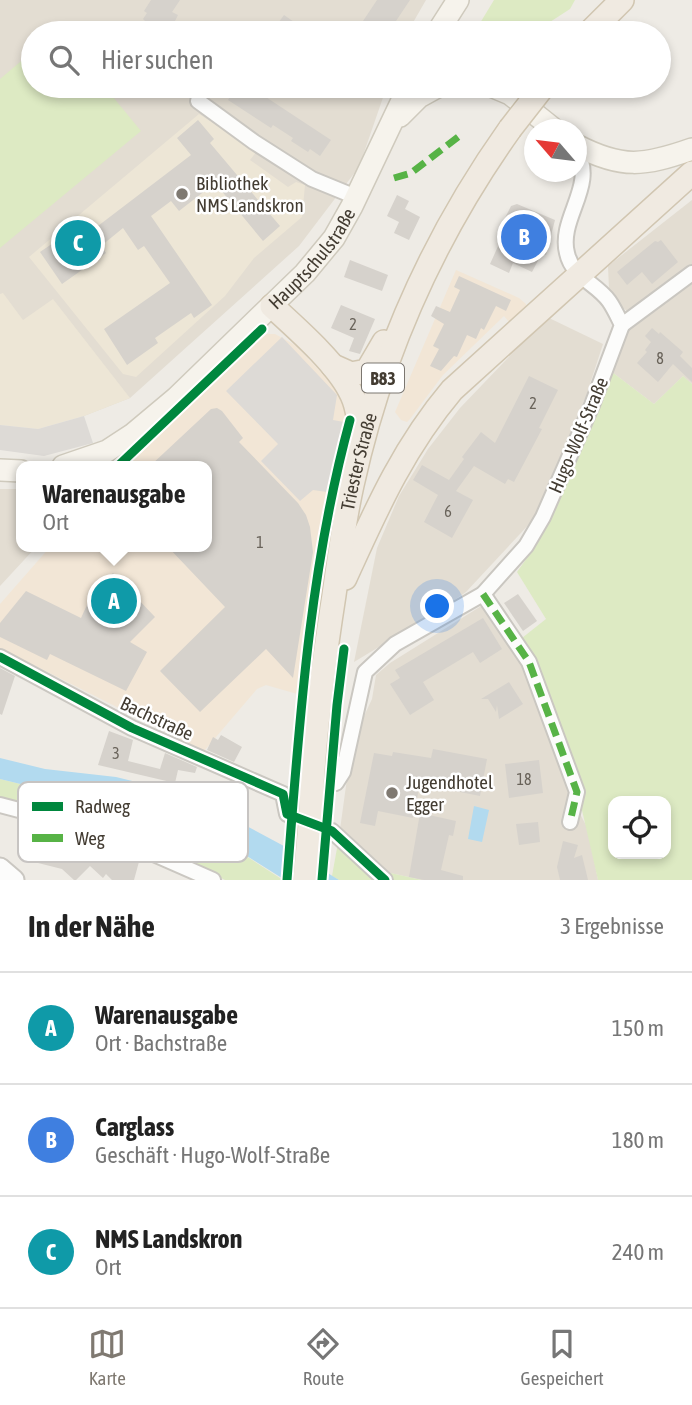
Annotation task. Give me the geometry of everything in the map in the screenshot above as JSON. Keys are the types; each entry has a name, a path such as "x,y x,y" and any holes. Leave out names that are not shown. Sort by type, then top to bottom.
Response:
{"main road":[{"path":"445,21 458,0"},
{"path":"601,21 622,0"},
{"name":"Hauptschulstraße","path":"78,461 107,451 133,434 176,398 321,256 334,239 404,98"},
{"name":"Hauptschulstraße","path":"387,135 418,98"},
{"path":"515,98 541,119"},
{"name":"Triester Straße","path":"305,880 317,708 351,487 362,445 377,395 408,312 439,244 459,205 535,98"},
{"path":"587,152 616,161 637,163 658,161 692,149"},
{"path":"332,607 390,479 430,415 484,359 692,173"},
{"path":"272,306 333,366 351,392 356,404 362,445"},
{"path":"333,366 351,374 367,371 377,358 390,328 408,312"}],"street":[{"name":"Hauptschulstraße","path":"198,101 254,142 312,179 356,197"},
{"path":"583,182 567,232 566,249 569,261 578,274 608,299 622,325 692,273"},
{"name":"Hugo-Wolf-Straße","path":"336,783 343,772 365,672 395,644 483,594 526,546 543,517 592,405 622,325"},
{"path":"483,594 529,662 577,792 570,822"},
{"name":"Bachstraße","path":"0,657 132,728 286,793 287,814"},
{"path":"0,805 18,810"},
{"path":"332,831 385,880"},
{"path":"172,862 213,880"},
{"path":"0,868 14,880"}],"shaded area":[{"path":"0,0 426,0 414,21 21,21 21,98 383,98 359,167 299,246 130,398 84,416 0,425"},
{"path":"199,114 257,151 250,160 288,187 296,182 305,185 302,217 254,258 225,296 136,377 123,374 29,257"},
{"path":"692,200 692,384 683,376 654,404 612,372 630,313 617,304 609,289 608,266"},
{"path":"456,270 519,298 526,304 526,308 513,321 509,322 504,316 443,375 410,419 407,422 401,420 395,412"},
{"path":"3,293 23,320 53,299 130,398 84,416 38,429 0,425 0,294"},
{"path":"547,317 603,344 586,396 533,520 466,592 354,662 377,548 399,496 428,449 460,408"},
{"path":"266,334 275,334 295,345 341,393 347,415 330,483 317,554 301,695 266,685 257,689 204,751 0,648 0,604 46,552 212,552 212,461 128,461"},
{"path":"282,337 337,395 333,420 344,422 327,492 313,490 300,501 261,461 278,444 226,391"},
{"path":"84,416 93,443 44,456 0,450 0,425 38,429"},
{"path":"0,489 16,489 16,552 31,552 0,586"},
{"path":"486,603 525,664 571,797 588,829 598,880 422,880 377,870 339,837 352,742 372,699 376,675 390,663"}],"green space":[{"path":"494,0 575,0 570,9 552,21 481,21"},
{"path":"21,61 21,98 114,98 141,131 0,248 0,79"},
{"path":"612,372 654,404 683,376 692,384 692,880 598,880 573,771 535,660 522,638 546,619 517,572 539,541"},
{"path":"0,779 18,783 18,805 0,801"},
{"path":"339,837 377,870 422,880 339,880 332,876"},
{"path":"248,857 283,880 225,880 190,862 248,862"}],"water":[{"path":"0,758 45,769 136,782 18,783 0,779"},
{"path":"474,806 489,810 482,842 468,839"},
{"path":"248,827 339,880 285,880 248,857"}],"pier":[{"path":"285,843 329,870 328,880 283,880"}],"building":[{"path":"151,0 180,0 172,12 178,15 175,21 145,21 143,19 147,13 144,11"},
{"path":"377,0 410,0 396,21 363,21"},
{"path":"284,15 293,21 280,21"},
{"path":"267,98 331,140 320,156 310,149 308,152 273,125 271,128 228,100"},
{"path":"198,120 214,139 210,143 280,226 263,241 215,183 179,211 171,201 151,216 212,305 194,318 191,313 155,338 158,343 127,365 104,329 170,283 144,246 138,250 123,228 101,246 106,253 62,284 40,252 84,222 88,228 92,225 94,229 191,155 177,138"},
{"path":"397,195 409,201 405,209 420,217 409,240 394,233 399,222 387,216"},
{"path":"517,204 555,220 546,255 542,253 532,272 513,263 509,273 490,264 500,242 497,234 511,206"},
{"path":"661,240 678,262 652,284 642,272 627,285 617,272 655,241"},
{"path":"350,260 388,275 382,291 344,277"},
{"path":"459,276 511,300 506,311 496,306 484,330 481,328 476,339 467,335 457,357 454,356 441,371 430,366 439,349 433,346 444,324 431,316 436,306 450,312 460,290 454,287"},
{"path":"341,305 375,319 360,354 349,351 354,338 331,328"},
{"path":"652,328 683,352 680,356 692,368 692,382 673,364 658,382 637,363 647,352 645,350 651,342 645,336"},
{"path":"529,376 558,390 539,428 542,429 514,482 508,479 505,484 474,466 456,491 473,500 452,538 424,522 438,495 413,480 422,465 449,480 481,432 495,443"},
{"path":"211,409 222,411 243,438 239,442 298,503 310,527 313,552 293,678 266,649 200,712 160,671 225,607 173,552 212,552 212,461 155,461"},
{"path":"113,573 155,617 130,642 147,652 126,691 50,654 47,660 0,637 0,623 26,591 81,618 93,592"},
{"path":"518,594 537,621 523,631 504,603"},
{"path":"483,618 502,649 480,663 473,652 423,682 434,700 410,715 390,684 400,678 395,670"},
{"path":"0,668 15,676 2,715 0,714"},
{"path":"509,682 523,704 499,719 497,705 496,712 488,699 481,699"},
{"path":"109,731 133,740 128,761 160,769 165,753 197,767 195,773 178,770 175,782 171,782 98,765"},
{"path":"221,735 242,747 234,762 207,750 213,737 218,740"},
{"path":"433,749 487,759 480,796 420,784 413,818 378,811 375,826 360,823 374,753 392,756 393,752 431,758"},
{"path":"539,760 543,793 509,798 505,764"},
{"path":"420,813 456,821 453,836 449,835 441,870 463,876 463,880 424,880 409,877"},
{"path":"538,822 540,842 519,845 516,824"},
{"path":"563,841 578,845 574,858 582,855 588,880 560,880 557,867"},
{"path":"34,862 139,862 134,880 112,880 106,874 103,878 90,866 74,880 62,869"}],"tunnel":[{"path":"289,793 336,783"},
{"path":"287,814 332,831"}],"marked path":[{"path":"394,178 411,173 462,134"},
{"path":"483,594 529,662 577,792 570,822"}],"cycle path":[{"path":"123,461 262,329"},
{"path":"287,880 301,706 315,591 336,477 350,420"},
{"path":"322,880 344,649"},
{"path":"0,657 132,728 283,794 287,814 332,831 385,880"}],"place":[{"name":"Bibliothek NMS Landskron","path":"182,194"},
{"name":"Carglass","path":"524,237"},
{"name":"NMS Landskron","path":"78,243"},
{"name":"Warenausgabe","path":"114,601"},
{"name":"Jugendhotel Egger","path":"392,793"}]}
